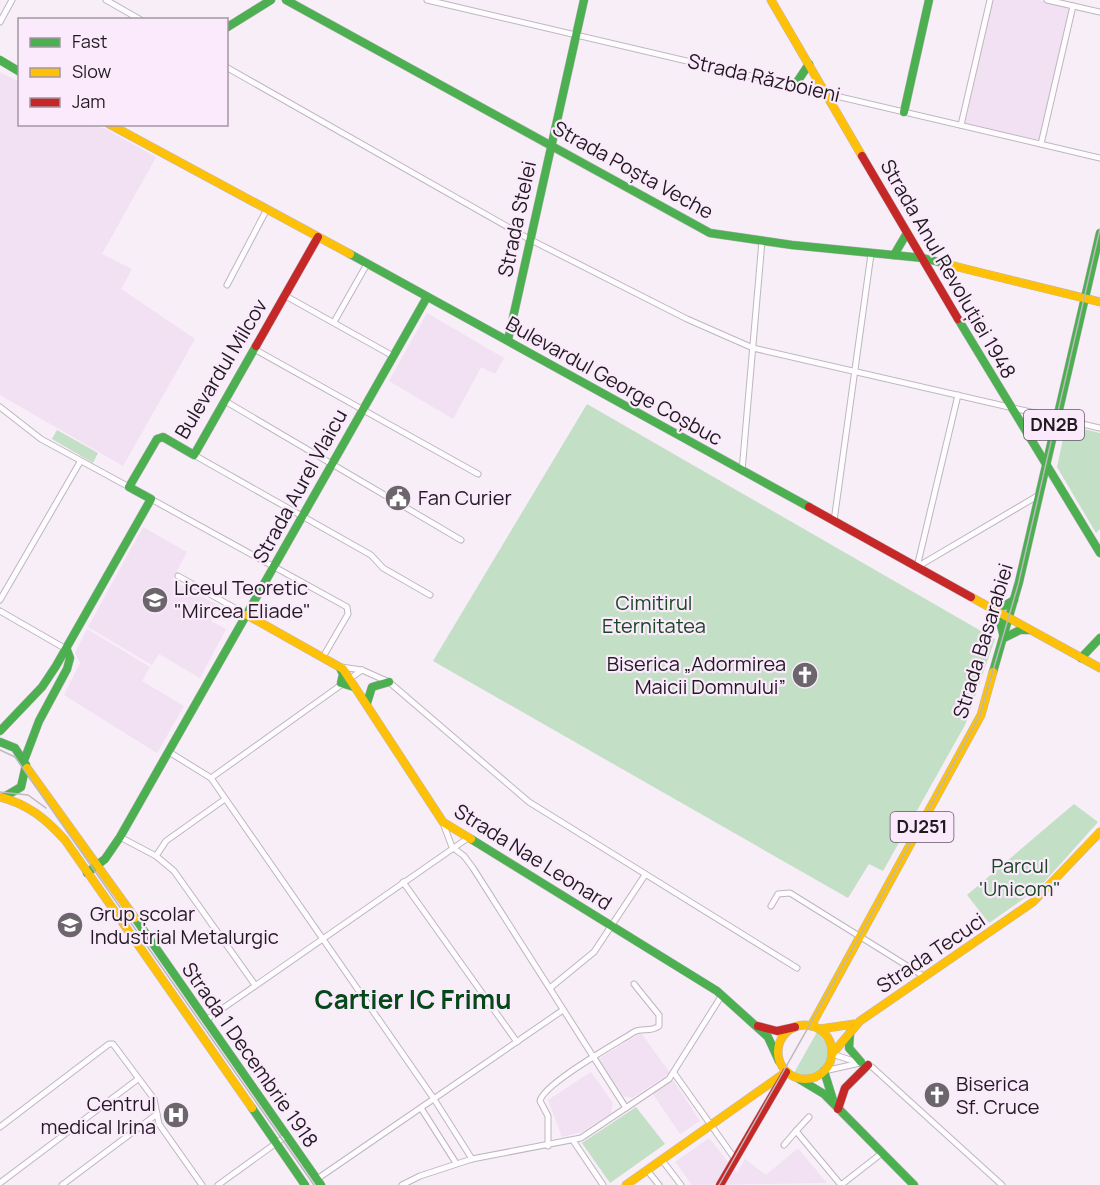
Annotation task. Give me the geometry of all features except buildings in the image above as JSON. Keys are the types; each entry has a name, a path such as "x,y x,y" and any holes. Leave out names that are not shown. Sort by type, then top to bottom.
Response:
{"main road":[{"path":"228,27 271,0"},
{"name":"Strada Poșta Veche","path":"286,0 710,233 871,254 923,258 1100,302"},
{"name":"Strada Stelei","path":"508,340 584,0"},
{"name":"Strada Anul Revoluției 1948","path":"771,0 1009,406 1100,553"},
{"path":"904,112 929,0"},
{"path":"0,60 18,71"},
{"path":"795,85 809,64"},
{"name":"Bulevardul George Coșbuc","path":"111,126 508,340 1100,668"},
{"path":"894,255 907,233"},
{"name":"Strada Basarabiei","path":"811,1026 971,737 992,683 1010,618 1100,233"},
{"name":"Bulevardul Milcov","path":"129,487 160,436 194,455 318,237"},
{"name":"Strada Aurel Vlaicu","path":"87,873 98,865 120,837 427,297"},
{"path":"0,731 42,687 67,650 151,499 129,487"},
{"path":"989,607 1005,606 1014,600"},
{"path":"989,607 1000,621 1004,638 1020,630 1031,630"},
{"name":"Strada Nae Leonard","path":"247,615 339,666 349,677 443,822 722,995 768,1037 779,1061"},
{"path":"1082,658 1100,638"},
{"path":"2,797 21,787 27,768 25,758 39,721 67,669 70,658 67,650"},
{"path":"339,666 343,674 341,683 356,688"},
{"path":"366,703 372,687 389,682"},
{"path":"0,742 12,745 25,758"},
{"name":"Strada 1 Decembrie 1918","path":"27,768 98,865 319,1182"},
{"name":"Strada 1 Decembrie 1918","path":"2,797 23,803 52,825 305,1185"},
{"name":"Strada Tecuci","path":"832,1054 856,1024 1033,902 1100,832"},
{"path":"836,1107 845,1088 865,1064 849,1048 849,1035 856,1024"},
{"name":"Strada Tecuci","path":"820,1029 856,1024"},
{"path":"757,1026 777,1031 811,1026 820,1029 830,1040 832,1054 824,1071 812,1078 799,1079"},
{"path":"795,1027 782,1038 778,1053 779,1061 786,1072 820,1090 915,1185"},
{"path":"824,1071 836,1107"},
{"path":"626,1185 786,1072"},
{"path":"720,1185 786,1072"}],"street":[{"path":"0,22 12,0"},
{"path":"106,0 138,18"},
{"name":"Strada Războieni","path":"427,0 1100,158"},
{"path":"961,125 990,0"},
{"path":"1047,0 1100,12"},
{"path":"1041,144 1073,6"},
{"path":"228,68 530,239 687,319 753,348 1056,416 1100,428"},
{"path":"227,285 267,210"},
{"path":"742,471 762,241"},
{"path":"834,522 871,254"},
{"path":"334,322 367,264"},
{"path":"284,295 393,356"},
{"path":"254,349 478,474"},
{"path":"916,567 958,395"},
{"path":"225,401 461,540"},
{"path":"0,406 41,439 129,487"},
{"path":"194,455 371,555 384,568 430,595"},
{"path":"0,600 80,462"},
{"path":"916,567 1039,495"},
{"path":"151,499 348,609 348,614 323,657"},
{"path":"178,576 247,615"},
{"path":"0,611 67,650"},
{"path":"339,666 362,670 389,682 530,802 797,968"},
{"path":"211,778 349,677 362,670"},
{"path":"169,752 211,778 434,1099 472,1159"},
{"path":"156,856 166,841 225,799"},
{"path":"443,822 452,848 464,856 626,1108"},
{"path":"120,837 156,856 174,871 255,986"},
{"path":"206,1020 468,838"},
{"path":"550,988 594,952 645,875"},
{"path":"403,882 517,1042"},
{"path":"771,906 778,894 786,892 925,977"},
{"path":"548,1146 548,1116 540,1097 594,1057 639,1029 649,1031 659,1026 659,1016 634,984"},
{"path":"402,1185 456,1163 472,1159 574,1142 674,1073 722,995"},
{"path":"319,1182 563,1010"},
{"path":"0,1127 108,1044 113,1044 154,1099 159,1124 202,1185"},
{"path":"832,1054 865,1064 1002,1185"},
{"path":"824,1071 865,1064"},
{"path":"674,1073 735,1159"},
{"path":"0,1183 138,1079"},
{"path":"421,1108 456,1163"},
{"path":"62,1185 157,1114"},
{"path":"784,1145 808,1117"},
{"path":"796,1131 841,1185 882,1153"},
{"path":"218,1185 286,1136"},
{"path":"574,1142 603,1185"},
{"path":"662,1160 681,1185"},
{"path":"647,1170 659,1185"}],"shaded area":[{"path":"993,0 1037,0 1071,7 1040,140 965,124"},
{"path":"0,72 18,81 18,126 104,128 156,157 102,254 132,269 121,289 195,339 123,466 0,395"},
{"path":"427,313 504,358 495,374 481,367 453,419 389,381"},
{"name":"Liceul Teoretic \"Mircea Eliade\"","path":"143,527 187,552 172,580 219,606 211,621 226,629 200,678 159,654 152,665 88,627"},
{"path":"87,629 150,667 142,681 184,706 157,753 64,695 80,663 75,653"},
{"path":"641,1033 670,1073 632,1098 623,1096 598,1059"},
{"path":"591,1072 613,1103 611,1113 582,1132 562,1137 548,1100"},
{"path":"673,1080 700,1121 680,1134 653,1094"},
{"path":"709,1138 737,1173 745,1159 766,1175 798,1148 827,1183 692,1185 675,1162"}],"green space":[{"name":"Cimitirul Eternitatea","path":"587,404 995,639 965,725 883,871 869,864 848,898 433,661"},
{"path":"1066,425 1100,433 1100,529 1096,533 1057,467"},
{"path":"57,430 98,453 93,463 52,439"},
{"name":"Parcul 'Unicom\"","path":"1074,804 1098,822 1039,888 989,923 967,895"},
{"path":"817,1032 828,1045 824,1065 820,1070 809,1075 794,1073"},
{"path":"636,1107 665,1144 610,1183 582,1143"}],"tram line":[{"path":"719,1185 860,936 980,715 1018,585 1100,229"},
{"path":"0,750 15,757 314,1185"},
{"path":"0,792 28,795 46,808"}],"traffic: fast":[{"path":"228,27 271,0"},
{"path":"286,0 710,233 792,245 923,258 954,266"},
{"path":"508,340 584,0"},
{"path":"904,112 929,0"},
{"path":"0,60 18,71"},
{"path":"795,85 809,64"},
{"path":"894,255 907,233"},
{"path":"993,672 1019,582 1100,233"},
{"path":"350,254 809,507"},
{"path":"87,873 105,859 120,837 427,297"},
{"path":"958,319 1100,553"},
{"path":"0,731 42,687 56,666 151,499 129,487 157,439 163,437 194,455 256,346"},
{"path":"990,607 1004,606 1014,600"},
{"path":"993,612 1000,621 1004,638 1020,630 1029,630"},
{"path":"1081,658 1100,638"},
{"path":"25,758 39,721 67,669 70,658 67,650"},
{"path":"340,668 343,674 341,683 354,687"},
{"path":"367,703 372,687 389,682"},
{"path":"0,742 15,748 26,765 21,787 4,797"},
{"path":"471,839 717,991 768,1037 779,1061"},
{"path":"135,918 321,1185"},
{"path":"850,1033 849,1048 861,1062"},
{"path":"824,1071 833,1100"},
{"path":"799,1079 824,1094 914,1185"},
{"path":"252,1108 305,1185"}],"traffic: slow":[{"path":"771,0 862,156"},
{"path":"113,126 350,254"},
{"path":"954,266 1100,302"},
{"path":"971,597 1100,668"},
{"path":"247,615 343,669 443,822 471,839"},
{"path":"811,1026 981,715 993,672"},
{"path":"27,768 135,918"},
{"path":"0,797 36,813 65,840 252,1108"},
{"path":"832,1054 860,1021 1033,902 1100,832"},
{"path":"820,1029 854,1024"},
{"path":"805,1025 815,1027 824,1033 830,1042 832,1052 830,1062 824,1071 815,1077 805,1079 795,1077 786,1071 780,1062 778,1052 780,1042 786,1033 795,1027 805,1025"},
{"path":"626,1185 786,1072"}],"traffic: jam":[{"path":"862,156 958,319"},
{"path":"256,346 318,237"},
{"path":"809,507 971,597"},
{"path":"758,1026 777,1031 795,1027"},
{"path":"838,1109 845,1088 868,1065"},
{"path":"720,1185 786,1072"}],"place":[{"name":"Fan Curier","path":"398,498"},
{"name":"Liceul Teoretic \"Mircea Eliade\"","path":"155,600"},
{"name":"Biserica „Adormirea Maicii Domnului”","path":"805,675"},
{"name":"Grup școlar Industrial Metalurgic","path":"70,925"},
{"name":"Biserica Sf. Cruce","path":"937,1095"},
{"name":"Centrul medical Irina","path":"176,1115"}],"district":[{"name":"Cartier IC Frimu","path":"413,1000"}]}
